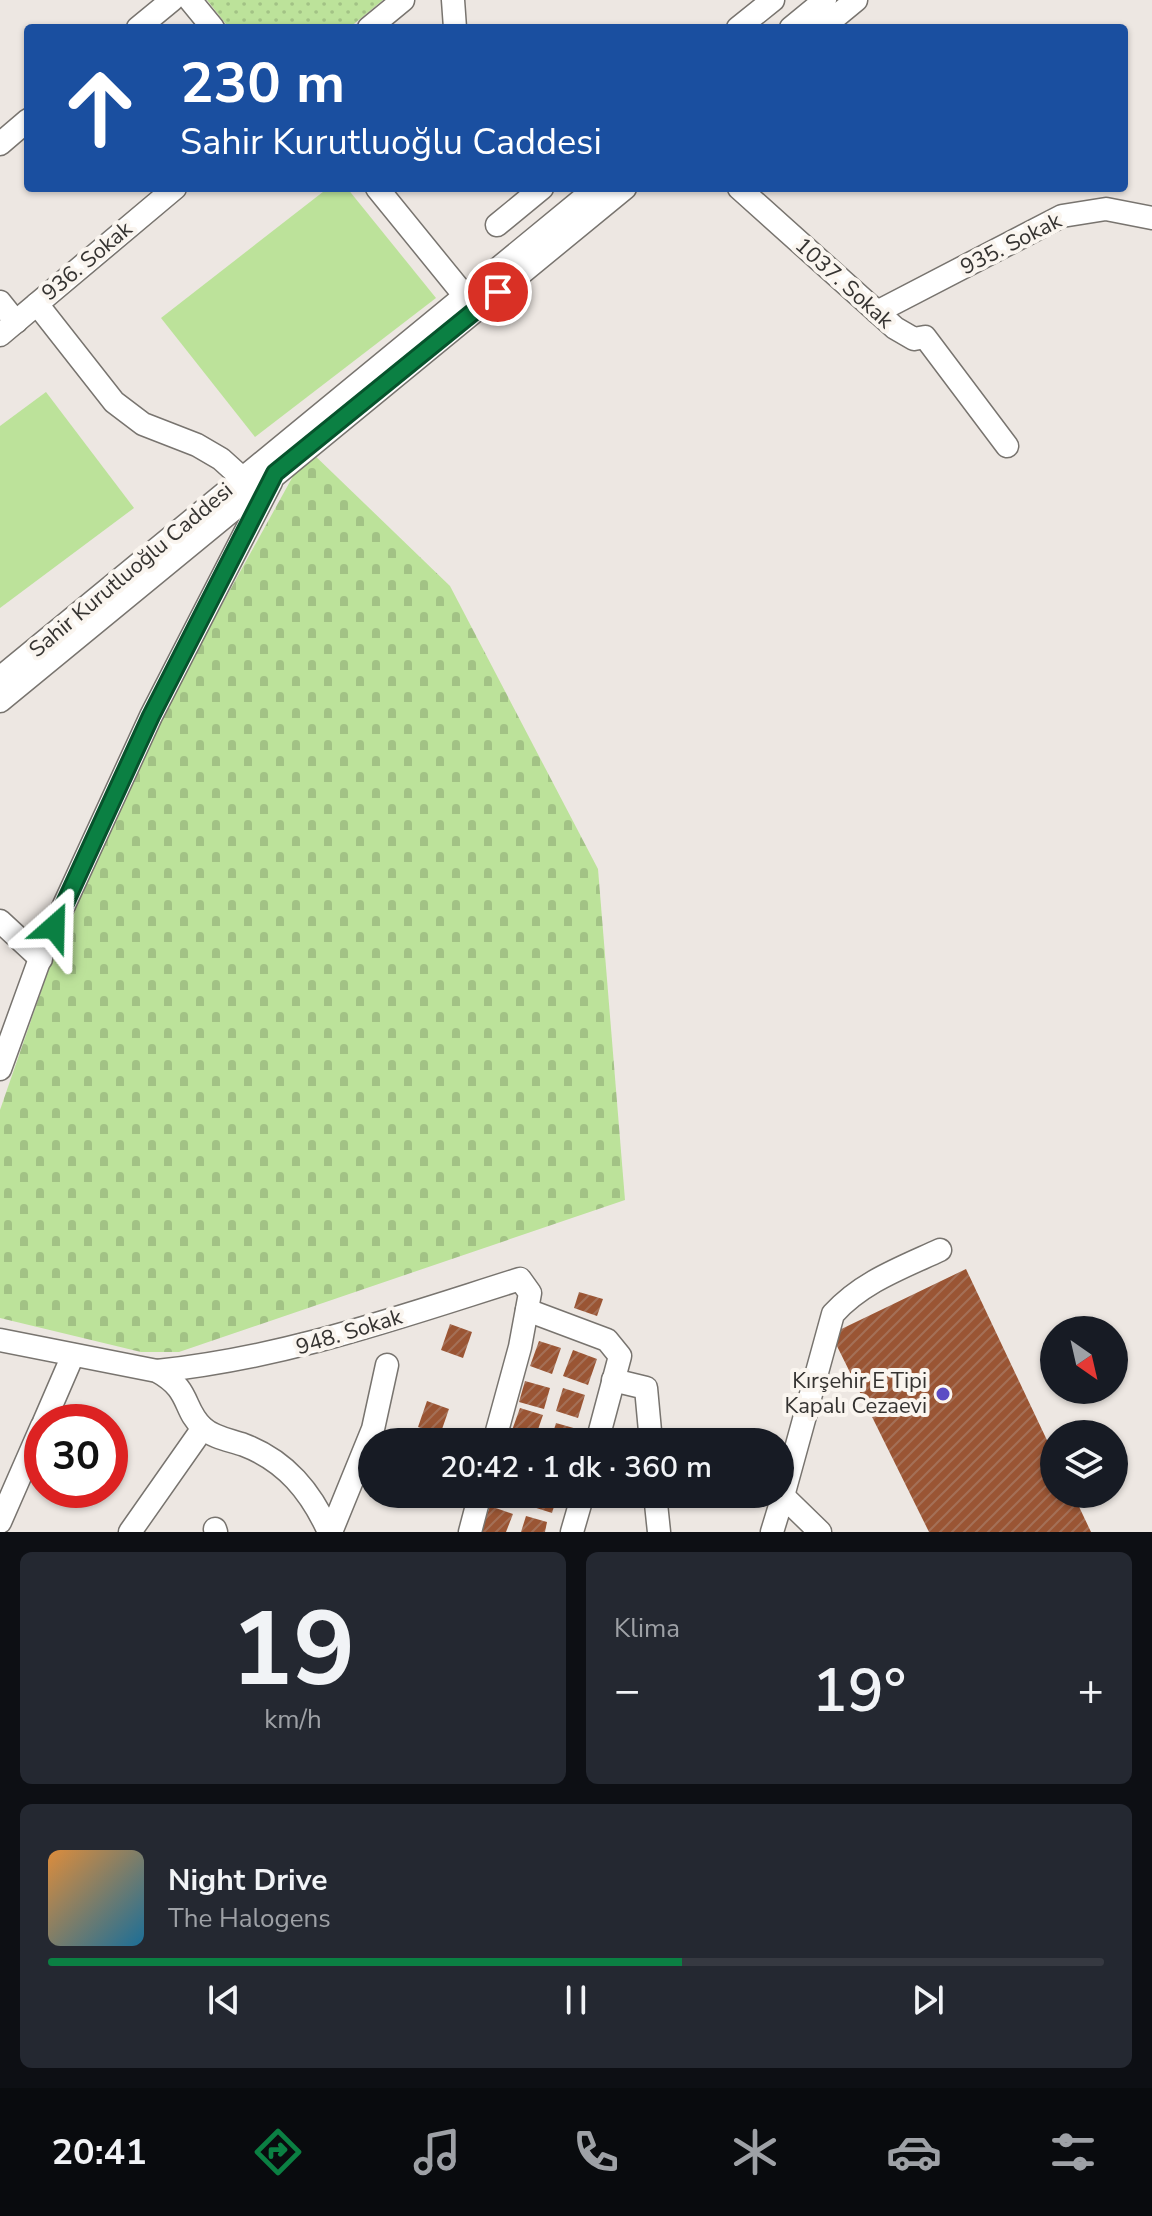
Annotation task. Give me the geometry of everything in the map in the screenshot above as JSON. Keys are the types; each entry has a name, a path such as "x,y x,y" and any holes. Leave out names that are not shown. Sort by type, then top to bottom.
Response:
{"street":[{"path":"143,24 172,0"},
{"path":"190,0 210,24"},
{"path":"374,24 403,0"},
{"path":"453,0 455,24"},
{"path":"743,24 773,0"},
{"path":"796,24 825,0"},
{"path":"827,24 856,0"},
{"path":"0,144 24,123"},
{"name":"936. Sokak","path":"8,329 170,192"},
{"path":"380,192 470,302"},
{"path":"497,225 537,192"},
{"name":"Sahir Kurutluoğlu Caddesi","path":"0,701 275,473 592,192"},
{"name":"Sahir Kurutluoğlu Caddesi","path":"0,678 242,478 470,302 620,192"},
{"name":"1037. Sokak","path":"743,192 905,336 925,337 1007,446"},
{"name":"935. Sokak","path":"877,312 1062,216 1106,209 1152,218"},
{"path":"0,302 8,329"},
{"path":"37,304 114,402 143,424 209,452 242,478"},
{"path":"0,1069 41,959 151,716 275,473"},
{"path":"0,921 41,959"},
{"path":"794,1456 833,1314 850,1296 872,1282 940,1250"},
{"name":"948. Sokak","path":"157,1371 249,1360 304,1347 520,1279 529,1301"},
{"path":"497,1428 529,1301 607,1340 620,1356 601,1428"},
{"path":"0,1340 157,1371 185,1394 203,1428 266,1455 289,1472 318,1507 330,1532"},
{"path":"52,1404 73,1355"},
{"path":"330,1532 373,1429 387,1365"},
{"path":"613,1380 646,1388 650,1428"},
{"path":"130,1532 203,1428"},
{"path":"0,1522 24,1467"},
{"path":"309,1532 318,1507"},
{"path":"794,1507 820,1532"},
{"path":"470,1532 476,1508"},
{"path":"572,1532 579,1508"},
{"path":"656,1508 659,1532"},
{"path":"772,1532 779,1508"}],"green space":[{"path":"207,0 383,0 354,24 226,24"},
{"path":"323,192 350,192 436,298 255,437 161,318"},
{"path":"46,392 134,508 0,608 0,426"},
{"path":"308,449 450,586 598,869 625,1200 179,1352 141,1352 0,1318 0,1110 53,957 141,751"}],"building":[{"name":"Kırşehir E Tipi Kapalı Cezaevi","path":"966,1269 1040,1425 1040,1508 1080,1508 1091,1532 929,1532 831,1334"},
{"path":"579,1292 603,1299 597,1316 574,1308"},
{"path":"450,1324 472,1332 463,1358 441,1350"},
{"path":"539,1341 561,1348 552,1374 530,1366"},
{"path":"573,1350 597,1359 588,1385 563,1376"},
{"path":"525,1381 550,1388 544,1409 519,1402"},
{"path":"563,1388 585,1395 578,1418 556,1411"},
{"path":"427,1401 449,1409 442,1428 418,1427"},
{"path":"520,1408 543,1415 538,1428 513,1428"},
{"path":"556,1423 574,1428 554,1428"},
{"path":"489,1508 513,1514 506,1532 481,1532"},
{"path":"536,1508 554,1508 552,1513"},
{"path":"526,1516 547,1522 545,1532 521,1532"}],"place":[{"name":"Kırşehir E Tipi Kapalı Cezaevi","path":"943,1394"}],"route":[{"path":"54,927 151,716 275,473 498,292"}]}
